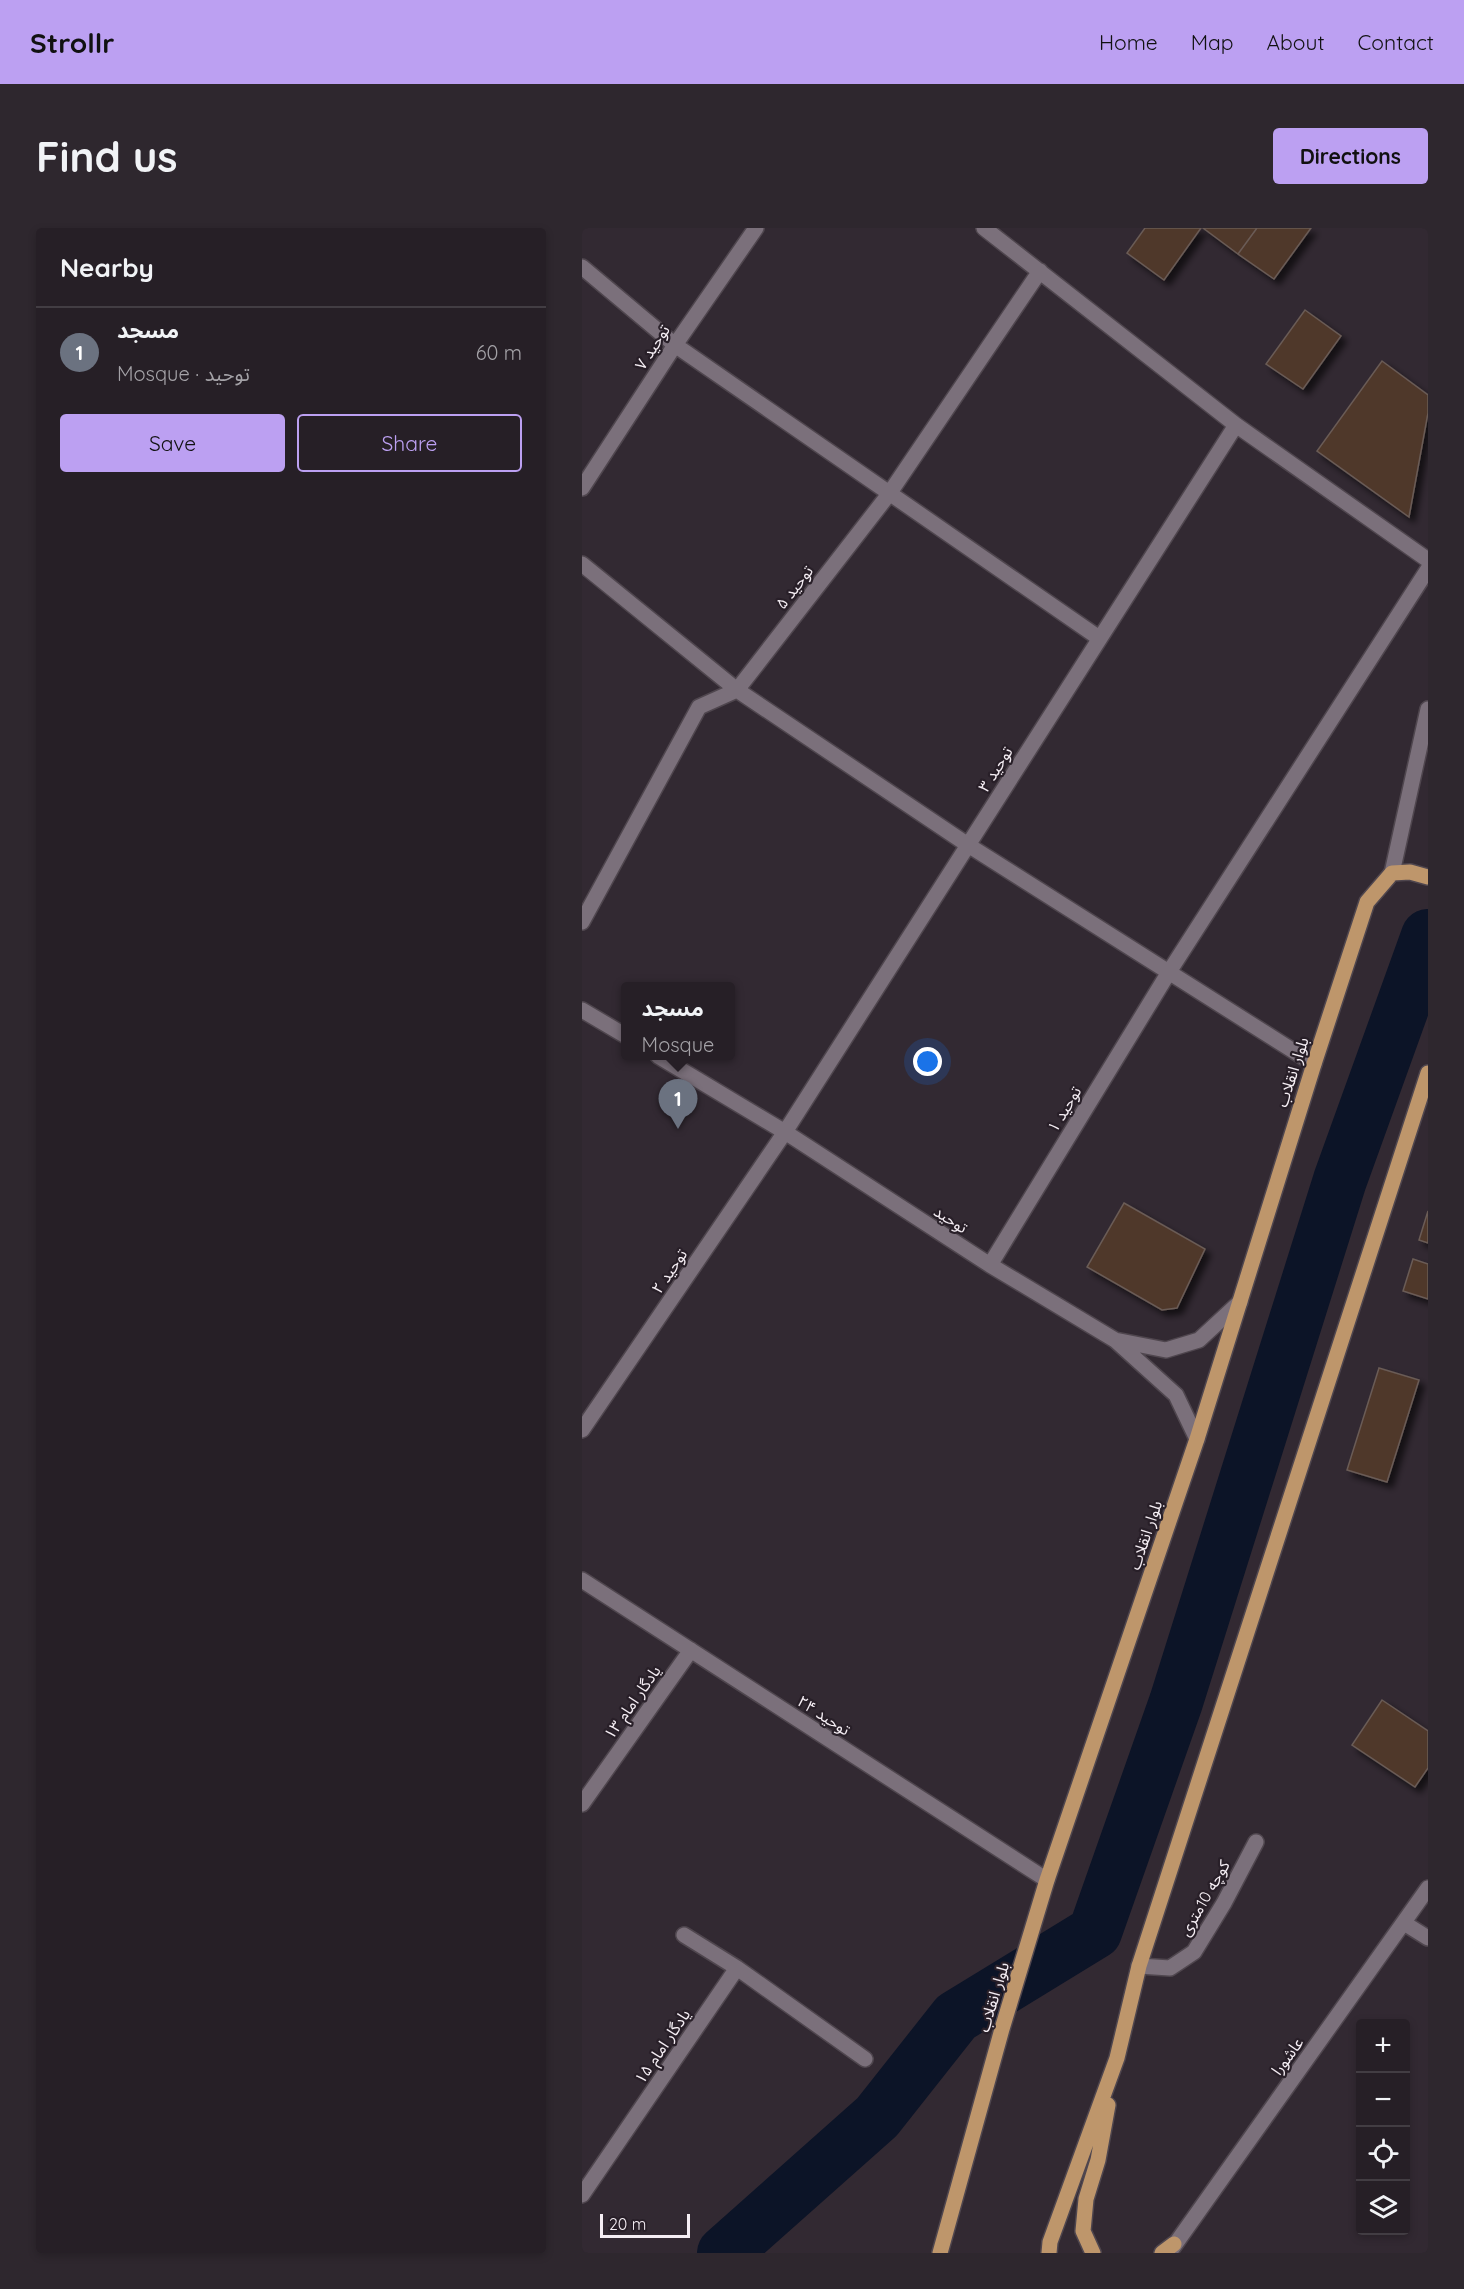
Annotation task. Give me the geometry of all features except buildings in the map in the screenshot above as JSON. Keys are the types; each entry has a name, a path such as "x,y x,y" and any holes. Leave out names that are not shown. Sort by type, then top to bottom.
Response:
{"main road":[{"path":"1392,873 1410,872 1428,877"},
{"name":"بلوار انقلاب","path":"940,2253 1002,2029 1047,1880 1197,1439 1367,902 1392,873"},
{"path":"1093,2253 1083,2231 1086,2199 1098,2160 1117,2058 1139,1966 1428,1074"},
{"path":"1048,2249 1117,2058"}],"street":[{"name":"توحید ۷","path":"582,488 675,345 756,228"},
{"path":"984,228 1236,425 1428,560"},
{"path":"582,267 675,345 1099,638"},
{"name":"توحید ۵","path":"582,922 699,707 737,690 889,494 1040,271"},
{"name":"توحید ۳","path":"785,1132 1236,425"},
{"path":"582,564 737,690 968,845 1314,1064"},
{"name":"توحید ۱","path":"990,1265 1169,972 1428,569"},
{"path":"1392,873 1428,710"},
{"path":"582,1010 621,1033"},
{"name":"توحید","path":"665,1060 785,1132 990,1265 1115,1340 1176,1395 1197,1439"},
{"name":"توحید ۲","path":"582,1430 785,1132"},
{"path":"1115,1340 1166,1350 1199,1340 1240,1302"},
{"name":"توحید ۲۴","path":"582,1580 1047,1880"},
{"name":"یادگار امام ۱۳","path":"582,1804 691,1650"},
{"name":"کوچه 10متری","path":"1139,1966 1170,1968 1194,1952 1224,1903 1256,1842"},
{"name":"عاشورا","path":"1168,2250 1428,1888"},
{"path":"1404,1923 1428,1938"},
{"path":"684,1935 737,1968 865,2059"},
{"name":"یادگار امام ۱۵","path":"582,2195 737,1968"}],"waterway":[{"path":"724,2253 877,2117 956,2017 1095,1932 1176,1702 1340,1180 1428,936"}],"place":[{"name":"مسجد","path":"678,1129"}]}
